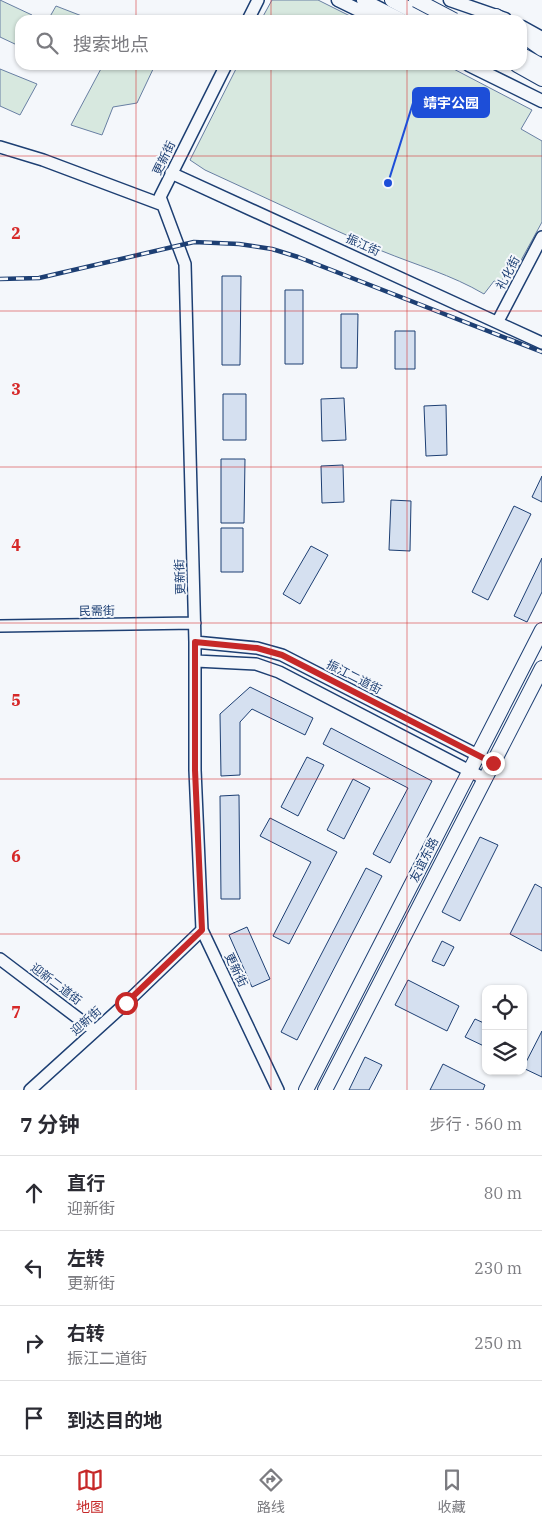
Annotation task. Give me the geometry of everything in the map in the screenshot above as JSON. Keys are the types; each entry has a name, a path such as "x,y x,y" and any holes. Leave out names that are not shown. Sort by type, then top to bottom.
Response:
{"highway":[{"path":"392,0 420,15"},
{"path":"416,0 445,15"},
{"path":"527,38 542,49"},
{"path":"527,58 542,66"},
{"path":"526,70 542,79"},
{"name":"友谊东路","path":"306,1090 542,630"},
{"name":"友谊东路","path":"325,1090 542,668"}],"main road":[{"path":"338,0 369,15"},
{"path":"362,0 393,15"},
{"path":"450,0 464,3 492,15"},
{"path":"527,30 542,38"},
{"path":"480,70 542,101"}],"street":[{"path":"250,15 258,0"},
{"path":"458,15 464,3"},
{"name":"更新街","path":"223,70 171,173 162,201 185,264 196,661 195,770 202,930 278,1090"},
{"path":"0,140 162,201"},
{"path":"0,147 162,201"},
{"name":"振江街","path":"171,173 498,321 542,343"},
{"name":"礼化街","path":"498,321 542,237"},
{"name":"民需街","path":"0,626 195,623"},
{"name":"振江二道街","path":"195,642 257,648 282,655 493,763"},
{"path":"196,661 256,664 279,672 485,779"},
{"name":"迎新街","path":"30,1090 202,930"},
{"name":"迎新二道街","path":"0,959 95,1031"}],"shaded area":[{"path":"0,0 32,15 15,15 15,44 0,37"},
{"path":"272,0 318,0 348,15 264,15"},
{"path":"56,6 79,15 51,15"},
{"path":"0,69 37,84 20,115 0,106"},
{"path":"100,70 153,70 137,103 113,107 102,135 71,125"},
{"path":"235,70 456,70 532,110 521,129 542,141 542,222 513,275 506,272 501,283 494,281 484,294 447,276 382,251 338,231 205,170 190,160"}],"building":[{"path":"222,276 241,276 240,365 222,365"},
{"path":"285,290 303,290 303,364 285,364"},
{"path":"341,314 358,314 357,368 341,368"},
{"path":"395,331 415,331 415,369 395,369"},
{"path":"223,394 246,394 246,440 223,440"},
{"path":"344,398 346,440 322,441 321,399"},
{"path":"446,405 447,455 426,456 424,406"},
{"path":"221,459 245,459 244,523 221,523"},
{"path":"343,465 344,502 322,503 321,466"},
{"path":"542,476 542,502 532,497"},
{"path":"391,500 411,501 410,551 389,550"},
{"path":"514,506 531,514 488,600 472,592"},
{"path":"221,528 243,528 243,572 221,572"},
{"path":"311,546 328,555 300,604 283,594"},
{"path":"542,558 542,592 527,622 514,616"},
{"path":"250,687 313,718 305,735 252,709 240,722 240,775 221,776 220,714"},
{"path":"331,728 432,781 390,863 373,854 408,788 323,744"},
{"path":"307,757 324,765 298,816 281,807"},
{"path":"353,779 370,788 344,839 327,830"},
{"path":"239,795 240,899 221,899 220,796"},
{"path":"270,818 337,852 289,944 273,936 311,862 260,836"},
{"path":"480,837 498,845 460,921 442,912"},
{"path":"366,868 382,876 297,1040 281,1032"},
{"path":"535,884 542,888 542,951 510,934"},
{"path":"247,927 270,979 252,987 229,935"},
{"path":"442,941 454,947 444,966 432,961"},
{"path":"408,980 459,1006 447,1031 395,1005"},
{"path":"475,1019 482,1022 482,1045 465,1037"},
{"path":"542,1031 542,1077 527,1070 527,1060"},
{"path":"365,1057 382,1065 369,1090 349,1090"},
{"path":"443,1064 485,1085 483,1090 430,1090"}],"railway":[{"path":"0,279 39,278 194,242 239,244 272,249 298,257 542,352"}],"place":[{"name":"靖宇公园","path":"388,183"}],"route":[{"path":"126,1003 202,930 195,770 195,642 257,648 282,655 493,763"}]}
